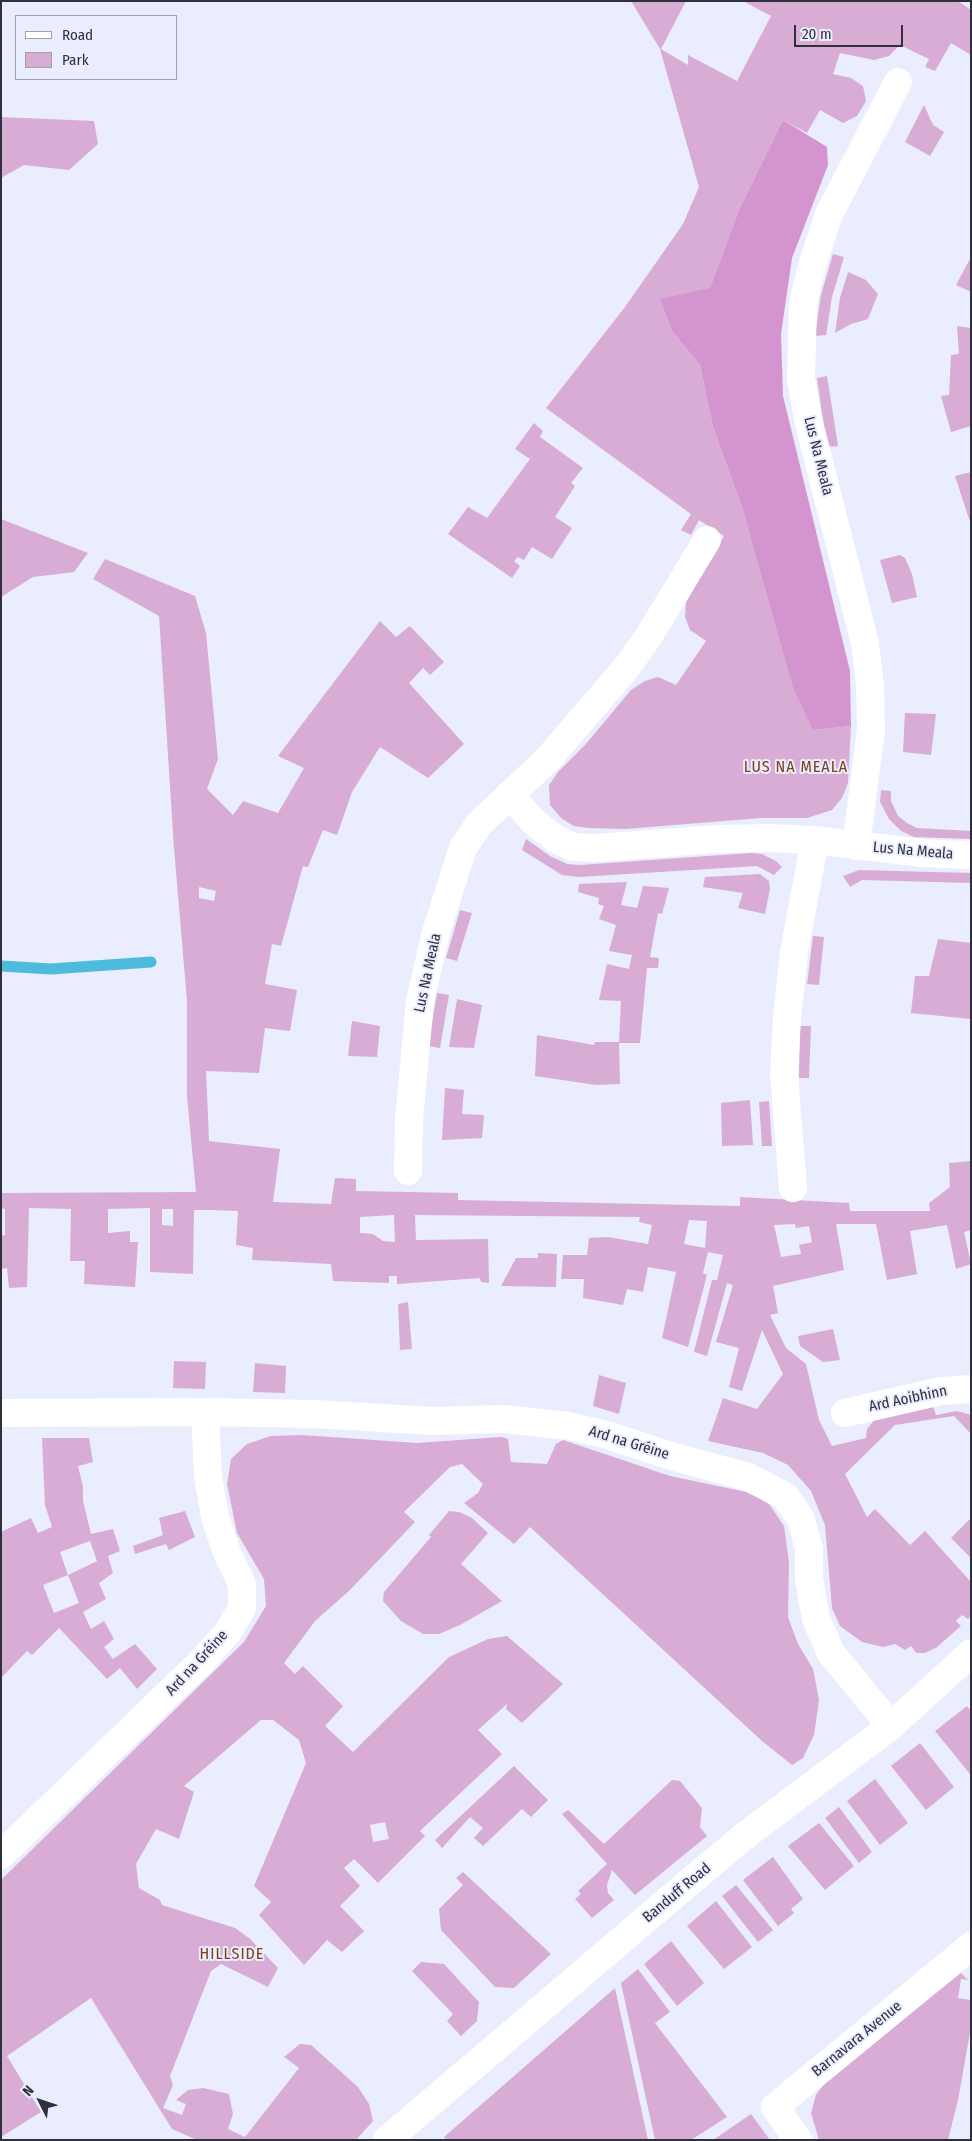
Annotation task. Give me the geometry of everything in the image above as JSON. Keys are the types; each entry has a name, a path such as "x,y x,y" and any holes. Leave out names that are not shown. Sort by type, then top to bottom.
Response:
{"street":[{"name":"Lus Na Meala","path":"856,846 871,730 866,643 808,419 801,380 803,303 812,266 829,214 898,82"},
{"name":"Lus Na Meala","path":"408,1171 409,1119 420,1001 436,932 463,848 479,824 547,760 627,667 649,636 707,540"},
{"name":"Lus Na Meala","path":"509,795 535,823 556,839 573,847 596,848 719,839 815,840 922,853 971,855"},
{"path":"794,1188 784,1074 786,1018 794,952 815,840"},
{"name":"Ard Aoibhinn","path":"845,1413 941,1391 971,1389"},
{"name":"Ard na Gréine","path":"1,1854 200,1663 228,1632 242,1608 242,1584 227,1553 215,1517 208,1476 205,1412"},
{"name":"Ard na Gréine","path":"1,1413 205,1412 316,1414 432,1421 504,1418 607,1435 671,1456 748,1477 785,1496 800,1519 809,1549 809,1579 816,1619 831,1653 891,1726"},
{"name":"Banduff Road","path":"387,2140 747,1834 891,1726 971,1653"},
{"name":"Barnavara Avenue","path":"798,2140 775,2107 971,1946"}],"green space":[{"path":"631,1 686,1 661,49 688,65 688,55 737,81 771,16 743,1 958,1 971,10 971,55 951,43 935,71 925,67 929,59 900,45 889,56 874,60 840,53 833,74 851,78 863,86 866,101 857,116 843,123 820,110 807,133 783,120 739,210 710,288 673,332 700,365 713,427 744,513 813,730 851,726 848,783 842,798 832,810 807,818 761,818 625,829 589,828 574,826 561,818 550,805 549,785 558,772 585,745 631,690 645,681 658,677 676,685 706,641 690,630 685,617 686,602 724,536 699,520 691,535 681,530 691,514 546,408 625,307 683,224 699,187 660,49"},
{"path":"924,105 933,125 944,132 930,156 905,142"},
{"path":"1,117 94,121 98,144 69,170 24,165 1,178"},
{"path":"833,254 844,257 832,297 826,335 815,336 821,295"},
{"path":"971,257 971,292 956,285"},
{"path":"848,272 866,280 878,294 868,319 851,324 835,333 840,298"},
{"path":"957,326 971,328 971,426 951,432 941,396 949,395 951,355 959,354"},
{"path":"827,376 838,446 827,447 817,378"},
{"path":"534,423 543,431 540,437 583,468 571,483 575,486 555,517 572,528 552,559 532,547 524,560 518,557 514,561 520,566 512,578 448,534 468,507 487,518 530,459 515,449"},
{"path":"971,472 971,525 955,476"},
{"path":"1,519 88,553 74,572 33,577 1,597"},
{"path":"900,555 905,558 912,574 917,597 892,603 880,560"},
{"path":"105,559 195,596 206,633 218,759 207,789 233,815 243,801 278,813 304,768 278,756 380,621 396,637 410,626 444,662 430,675 423,668 409,683 464,744 428,778 380,747 352,792 337,835 323,830 308,867 303,866 281,946 272,944 265,984 297,990 290,1031 265,1028 259,1073 206,1071 209,1141 280,1149 273,1202 331,1204 335,1178 356,1179 356,1191 458,1193 458,1200 740,1206 740,1197 849,1203 850,1211 930,1211 929,1203 950,1187 949,1163 971,1161 971,1230 964,1232 971,1264 956,1269 947,1225 910,1231 917,1274 887,1280 876,1224 836,1224 844,1270 773,1286 778,1313 770,1315 786,1348 806,1364 819,1420 832,1446 866,1438 867,1429 875,1419 933,1406 936,1415 957,1411 971,1415 971,1434 954,1416 895,1425 845,1474 867,1517 875,1509 910,1545 925,1531 971,1582 971,1616 968,1619 962,1615 956,1621 961,1626 937,1647 925,1653 916,1653 911,1646 905,1650 895,1644 883,1647 862,1642 840,1626 832,1608 825,1525 811,1491 788,1465 763,1453 708,1441 723,1398 757,1409 783,1374 762,1330 742,1391 729,1387 739,1348 716,1342 733,1285 727,1283 707,1356 694,1352 712,1280 717,1280 723,1255 708,1252 703,1273 707,1275 688,1347 662,1338 676,1272 648,1267 643,1292 627,1289 623,1305 583,1298 584,1279 561,1279 563,1255 587,1255 589,1238 608,1237 648,1244 652,1225 639,1222 640,1217 415,1215 416,1240 488,1239 489,1283 481,1282 480,1278 397,1284 397,1276 389,1276 389,1283 333,1281 331,1264 252,1260 253,1248 236,1245 238,1211 194,1210 193,1274 150,1272 150,1208 108,1209 108,1233 130,1231 130,1242 138,1242 135,1287 84,1284 85,1261 70,1261 71,1209 29,1208 27,1287 9,1288 7,1268 1,1269 1,1236 5,1235 5,1209 1,1208 1,1193 196,1192 187,1096 187,1001 174,848 159,616 93,579","holes":["199,887 216,891 214,901 199,898","162,1209 173,1209 173,1226 162,1225","394,1215 395,1242 383,1241 373,1234 360,1233 360,1217","689,1220 707,1221 705,1248 684,1244","795,1224 796,1228 809,1226 812,1242 799,1245 801,1254 781,1257 774,1225"]},
{"path":"905,713 936,714 931,755 903,752"},
{"path":"881,790 891,791 891,801 898,816 907,823 917,828 971,831 971,839 914,837 901,831 889,819 880,802"},
{"path":"526,839 550,856 567,864 580,865 751,853 762,854 776,861 782,867 774,875 757,866 579,877 562,875 522,850"},
{"path":"859,870 971,873 971,883 862,880 850,887 843,876"},
{"path":"760,874 769,881 770,889 765,914 738,908 743,893 703,887 705,877"},
{"path":"627,882 621,905 637,908 643,886 669,888 662,914 658,913 650,957 659,958 658,968 647,968 640,1043 619,1043 620,1084 596,1085 535,1076 537,1035 594,1045 595,1042 619,1042 621,1001 599,1000 607,964 629,969 632,955 609,951 616,925 599,919 604,906 598,904 599,898 578,892 579,884"},
{"path":"460,910 472,913 457,961 446,958"},
{"path":"813,936 824,937 819,985 807,984"},
{"path":"938,939 971,943 971,1019 911,1013 915,976 929,976"},
{"path":"437,993 449,995 440,1048 428,1046"},
{"path":"457,999 482,1005 474,1048 449,1047"},
{"path":"352,1021 380,1026 377,1057 348,1056"},
{"path":"800,1026 811,1026 809,1078 799,1078"},
{"path":"445,1088 464,1090 462,1114 484,1115 482,1138 442,1140"},
{"path":"750,1100 753,1145 722,1146 721,1103"},
{"path":"769,1101 772,1146 762,1146 759,1102"},
{"path":"538,1253 557,1254 556,1287 501,1286 516,1258 538,1258"},
{"path":"408,1302 412,1349 400,1350 398,1304"},
{"path":"833,1329 840,1360 823,1362 800,1346 798,1336"},
{"path":"174,1361 206,1362 205,1389 173,1388"},
{"path":"255,1363 286,1366 285,1393 253,1392"},
{"path":"599,1375 626,1383 619,1414 593,1406"},
{"path":"302,1435 417,1443 501,1437 508,1439 511,1462 547,1464 556,1444 563,1440 670,1476 751,1493 769,1504 784,1526 789,1562 788,1617 798,1644 813,1669 819,1700 814,1735 803,1758 792,1765 762,1741 530,1527 514,1544 464,1503 478,1493 483,1484 462,1464 450,1467 404,1512 415,1522 350,1590 315,1621 284,1663 295,1674 303,1666 343,1706 325,1726 353,1752 449,1657 488,1639 507,1636 563,1684 522,1723 506,1709 507,1704 478,1730 502,1754 420,1831 425,1836 378,1883 354,1859 344,1868 360,1886 340,1906 364,1931 342,1952 327,1940 304,1965 259,1915 271,1902 254,1886 306,1763 299,1740 273,1720 261,1720 184,1786 194,1792 179,1839 156,1829 136,1864 139,1888 160,1900 162,1905 235,1928 249,1938 278,1968 268,1987 221,1964 211,1971 170,2076 173,2085 163,2108 182,2115 186,2104 176,2100 188,2090 203,2088 229,2094 233,2114 228,2129 245,2137 299,2068 284,2057 300,2044 311,2045 358,2087 369,2104 373,2121 356,2140 197,2140 172,2129 91,1998 7,2056 41,2112 1,2137 1,1880 244,1642 266,1606 264,1579 237,1533 227,1484 231,1459 247,1444 271,1436","holes":["385,1822 389,1839 373,1842 370,1825"]},
{"path":"42,1438 89,1438 93,1462 78,1466 83,1487 83,1501 91,1534 113,1529 120,1551 108,1556 113,1573 99,1583 106,1599 83,1612 91,1629 104,1621 114,1639 104,1647 113,1659 135,1644 157,1669 137,1689 120,1668 107,1679 59,1628 32,1655 27,1651 1,1678 1,1532 31,1518 38,1533 52,1527 45,1505","holes":["90,1541 97,1561 68,1575 60,1552","68,1575 79,1603 54,1613 43,1585"]},
{"path":"185,1511 195,1537 169,1550 166,1544 135,1554 133,1546 163,1535 159,1518"},
{"path":"449,1511 459,1512 472,1518 488,1533 461,1564 502,1601 460,1625 439,1634 423,1634 401,1621 383,1601 384,1592 431,1537 429,1535"},
{"path":"971,1518 971,1558 951,1538"},
{"path":"967,1706 971,1711 970,1774 935,1731"},
{"path":"920,1743 954,1787 926,1810 891,1766"},
{"path":"514,1766 548,1800 531,1817 522,1809 483,1846 474,1838 483,1828 470,1817 442,1848 435,1840"},
{"path":"875,1779 908,1823 880,1845 847,1801"},
{"path":"672,1780 680,1781 702,1808 700,1827 707,1836 635,1895 612,1870 607,1885 608,1893 614,1900 592,1918 575,1899 581,1894 578,1891 607,1864 562,1814 568,1810 604,1844"},
{"path":"839,1807 872,1852 859,1863 825,1818"},
{"path":"819,1823 854,1866 825,1890 788,1846"},
{"path":"773,1857 803,1899 791,1909 794,1913 778,1926 743,1880"},
{"path":"463,1872 551,1954 514,1988 495,1987 441,1930 439,1909 463,1885 456,1878"},
{"path":"736,1885 773,1930 758,1942 722,1896"},
{"path":"716,1901 752,1947 724,1969 687,1926"},
{"path":"671,1941 704,1983 677,2006 644,1964"},
{"path":"421,1962 444,1964 479,2002 477,2021 461,2036 447,2021 453,2014 412,1971"},
{"path":"638,1969 670,2012 655,2023 727,2117 691,2140 655,2140 621,1983"},
{"path":"961,1973 968,1980 961,1979 958,1998 971,2000 971,2027 958,2100 948,2140 819,2140 811,2113 816,2095 827,2080"},
{"path":"615,1988 648,2140 447,2140 444,2137"},
{"path":"751,2114 770,2140 713,2140"}],"shaded area":[{"path":"783,120 827,147 828,165 792,258 781,334 783,396 850,671 851,726 813,730 793,687 744,513 713,427 700,365 673,332 660,299 710,288 739,210"}],"waterway":[{"path":"1,966 51,969 151,962"}],"district":[{"name":"LUS NA MEALA","path":"796,768"},
{"name":"HILLSIDE","path":"232,1955"}]}
